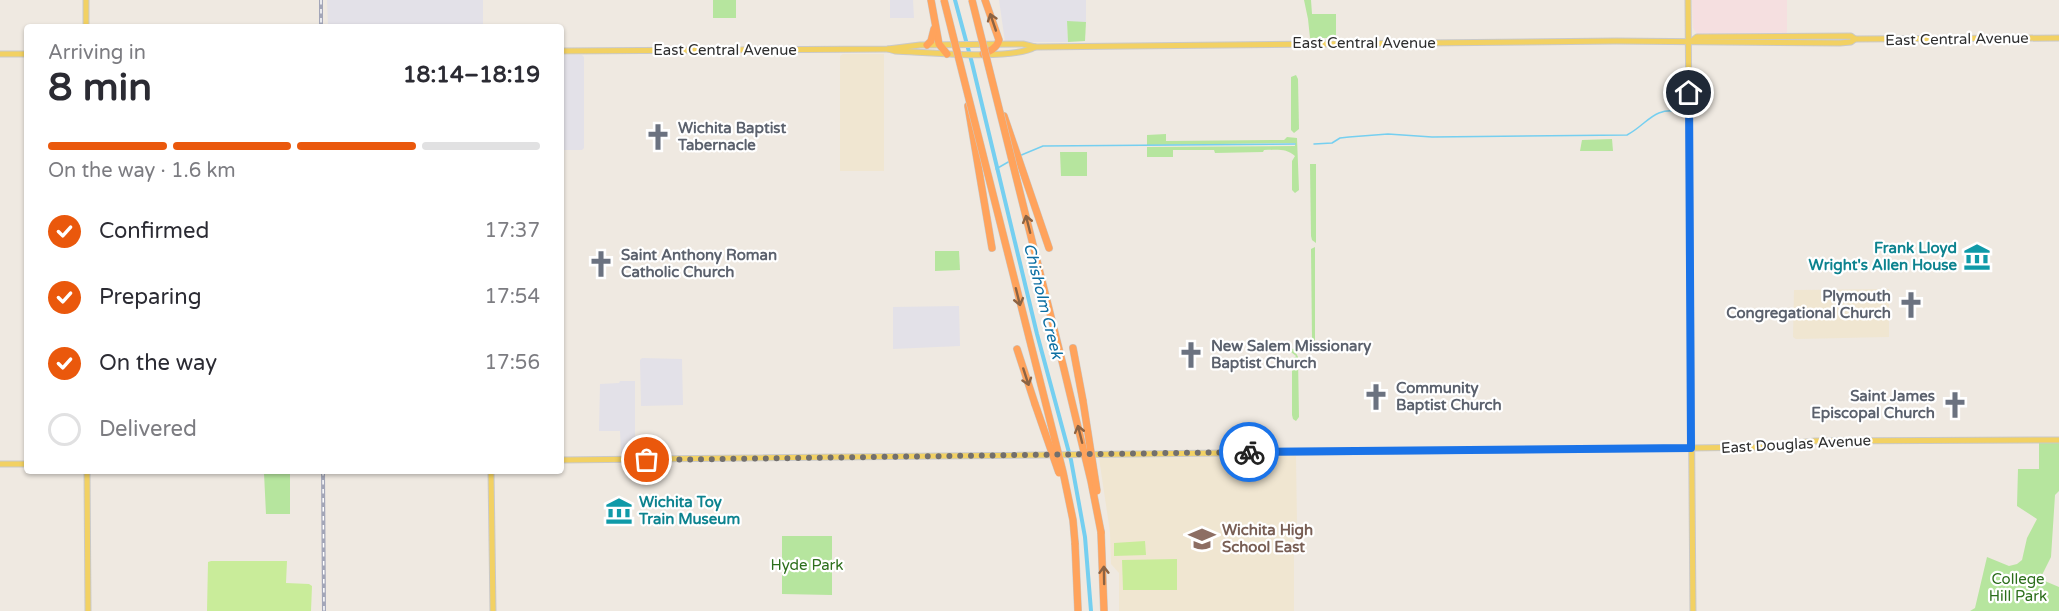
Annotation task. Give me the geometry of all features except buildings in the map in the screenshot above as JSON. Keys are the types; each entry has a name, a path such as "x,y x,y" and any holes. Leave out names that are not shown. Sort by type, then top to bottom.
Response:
{"highway":[{"path":"927,45 934,32 931,0"},
{"path":"944,0 1063,472 1073,520 1077,611"},
{"path":"972,0 1091,481 1101,532"},
{"path":"983,54 991,51 999,40 985,0"},
{"path":"932,9 939,44 947,54"},
{"path":"964,77 992,248"},
{"path":"994,88 1049,248"},
{"path":"1072,348 1095,475 1101,532 1104,607"},
{"path":"1017,349 1073,520"}],"main road":[{"path":"86,0 86,24"},
{"path":"1688,0 1693,611"},
{"path":"1809,43 1818,39 1843,39 1849,36"},
{"name":"East Central Avenue","path":"1690,41 1697,37 1849,36 1855,39"},
{"name":"East Central Avenue","path":"564,51 888,49 939,44 1035,46 1690,41 1698,43 1809,43 1849,42 1855,39 2059,38"},
{"name":"East Central Avenue","path":"888,49 947,54 983,54 1029,50 1035,46"},
{"path":"0,54 24,54"},
{"name":"East Douglas Avenue","path":"564,460 846,459 913,455 1691,448 1763,447 1815,441 2059,440"},
{"path":"0,464 24,464"},
{"path":"87,474 88,611"},
{"path":"492,474 493,611"}],"shaded area":[{"path":"327,0 483,0 483,24 328,24"},
{"path":"890,0 913,0 914,18 890,18"},
{"path":"999,0 1086,0 1086,22 1067,22 1068,42 1005,42"},
{"path":"1692,0 1787,0 1787,33 1697,34 1693,28"},
{"path":"843,54 884,54 884,171 840,171 840,56"},
{"path":"564,55 584,57 584,148 564,150"},
{"path":"1889,289 1889,337 1796,339 1793,337 1794,290"},
{"path":"959,306 960,346 893,349 893,307"},
{"path":"642,358 682,359 683,405 641,406 640,360"},
{"path":"620,381 635,381 635,452 633,454 621,454 620,431 599,431 600,384 619,383"},
{"name":"Wichita High School East","path":"1296,456 1297,523 1294,524 1294,611 1119,611 1119,573 1111,564 1110,532 1099,458"}],"green space":[{"path":"713,0 736,0 736,18 713,18"},
{"path":"1304,0 1311,0 1312,14 1336,14 1336,38 1310,38"},
{"path":"1067,21 1086,22 1085,41 1068,42"},
{"path":"1296,75 1299,129 1294,133 1291,130 1291,77"},
{"path":"1166,134 1166,141 1297,138 1299,190 1295,193 1292,190 1292,161 1295,156 1285,151 1215,153 1214,150 1173,150 1173,157 1147,157 1147,147 1295,146 1295,143 1147,145 1147,135"},
{"path":"1612,139 1613,151 1580,151 1582,140"},
{"path":"1060,152 1087,152 1087,176 1061,176"},
{"path":"1310,164 1316,164 1316,243 1311,236"},
{"path":"1315,247 1315,343 1312,339 1311,249"},
{"path":"935,251 959,251 960,270 935,271"},
{"path":"1286,348 1294,349 1298,357 1299,417 1296,421 1292,415 1292,361 1296,356 1291,352 1286,352"},
{"name":"College Hill Park","path":"2039,443 2059,443 2059,491 2055,495 2051,557 2040,579 2059,587 2059,611 1970,611 1975,608 1987,557 2009,566 2022,560 2027,538 2037,519 2017,506 2018,469 2039,469"},
{"path":"264,474 290,474 290,514 266,514"},
{"name":"Hyde Park","path":"782,536 832,536 832,595 782,594"},
{"path":"1145,541 1146,555 1114,556 1114,543"},
{"path":"1177,559 1177,590 1123,590 1122,560"},
{"path":"287,561 286,583 312,586 311,611 207,611 208,562"}],"waterway":[{"name":"Chisholm Creek","path":"955,0 1037,334 1071,460 1085,537 1091,611"},
{"path":"1314,144 1332,143 1340,138 1388,134 1432,137 1627,135 1657,114 1681,112"},
{"path":"1019,156 1043,146 1295,144"},
{"path":"996,169 1010,161"}],"railway":[{"path":"321,0 321,24"},
{"path":"323,474 324,611"}],"way so far":[{"path":"647,460 1249,452"}],"place":[{"name":"Wichita Baptist Tabernacle","path":"658,137"},
{"name":"Frank Lloyd Wright's Allen House","path":"1977,257"},
{"name":"Saint Anthony Roman Catholic Church","path":"601,264"},
{"name":"Plymouth Congregational Church","path":"1911,305"},
{"name":"New Salem Missionary Baptist Church","path":"1191,355"},
{"name":"Community Baptist Church","path":"1376,397"},
{"name":"Saint James Episcopal Church","path":"1955,405"},
{"name":"Wichita Toy Train Museum","path":"619,511"},
{"name":"Wichita High School East","path":"1202,539"}],"route":[{"path":"1249,452 1691,448 1689,93"}]}
